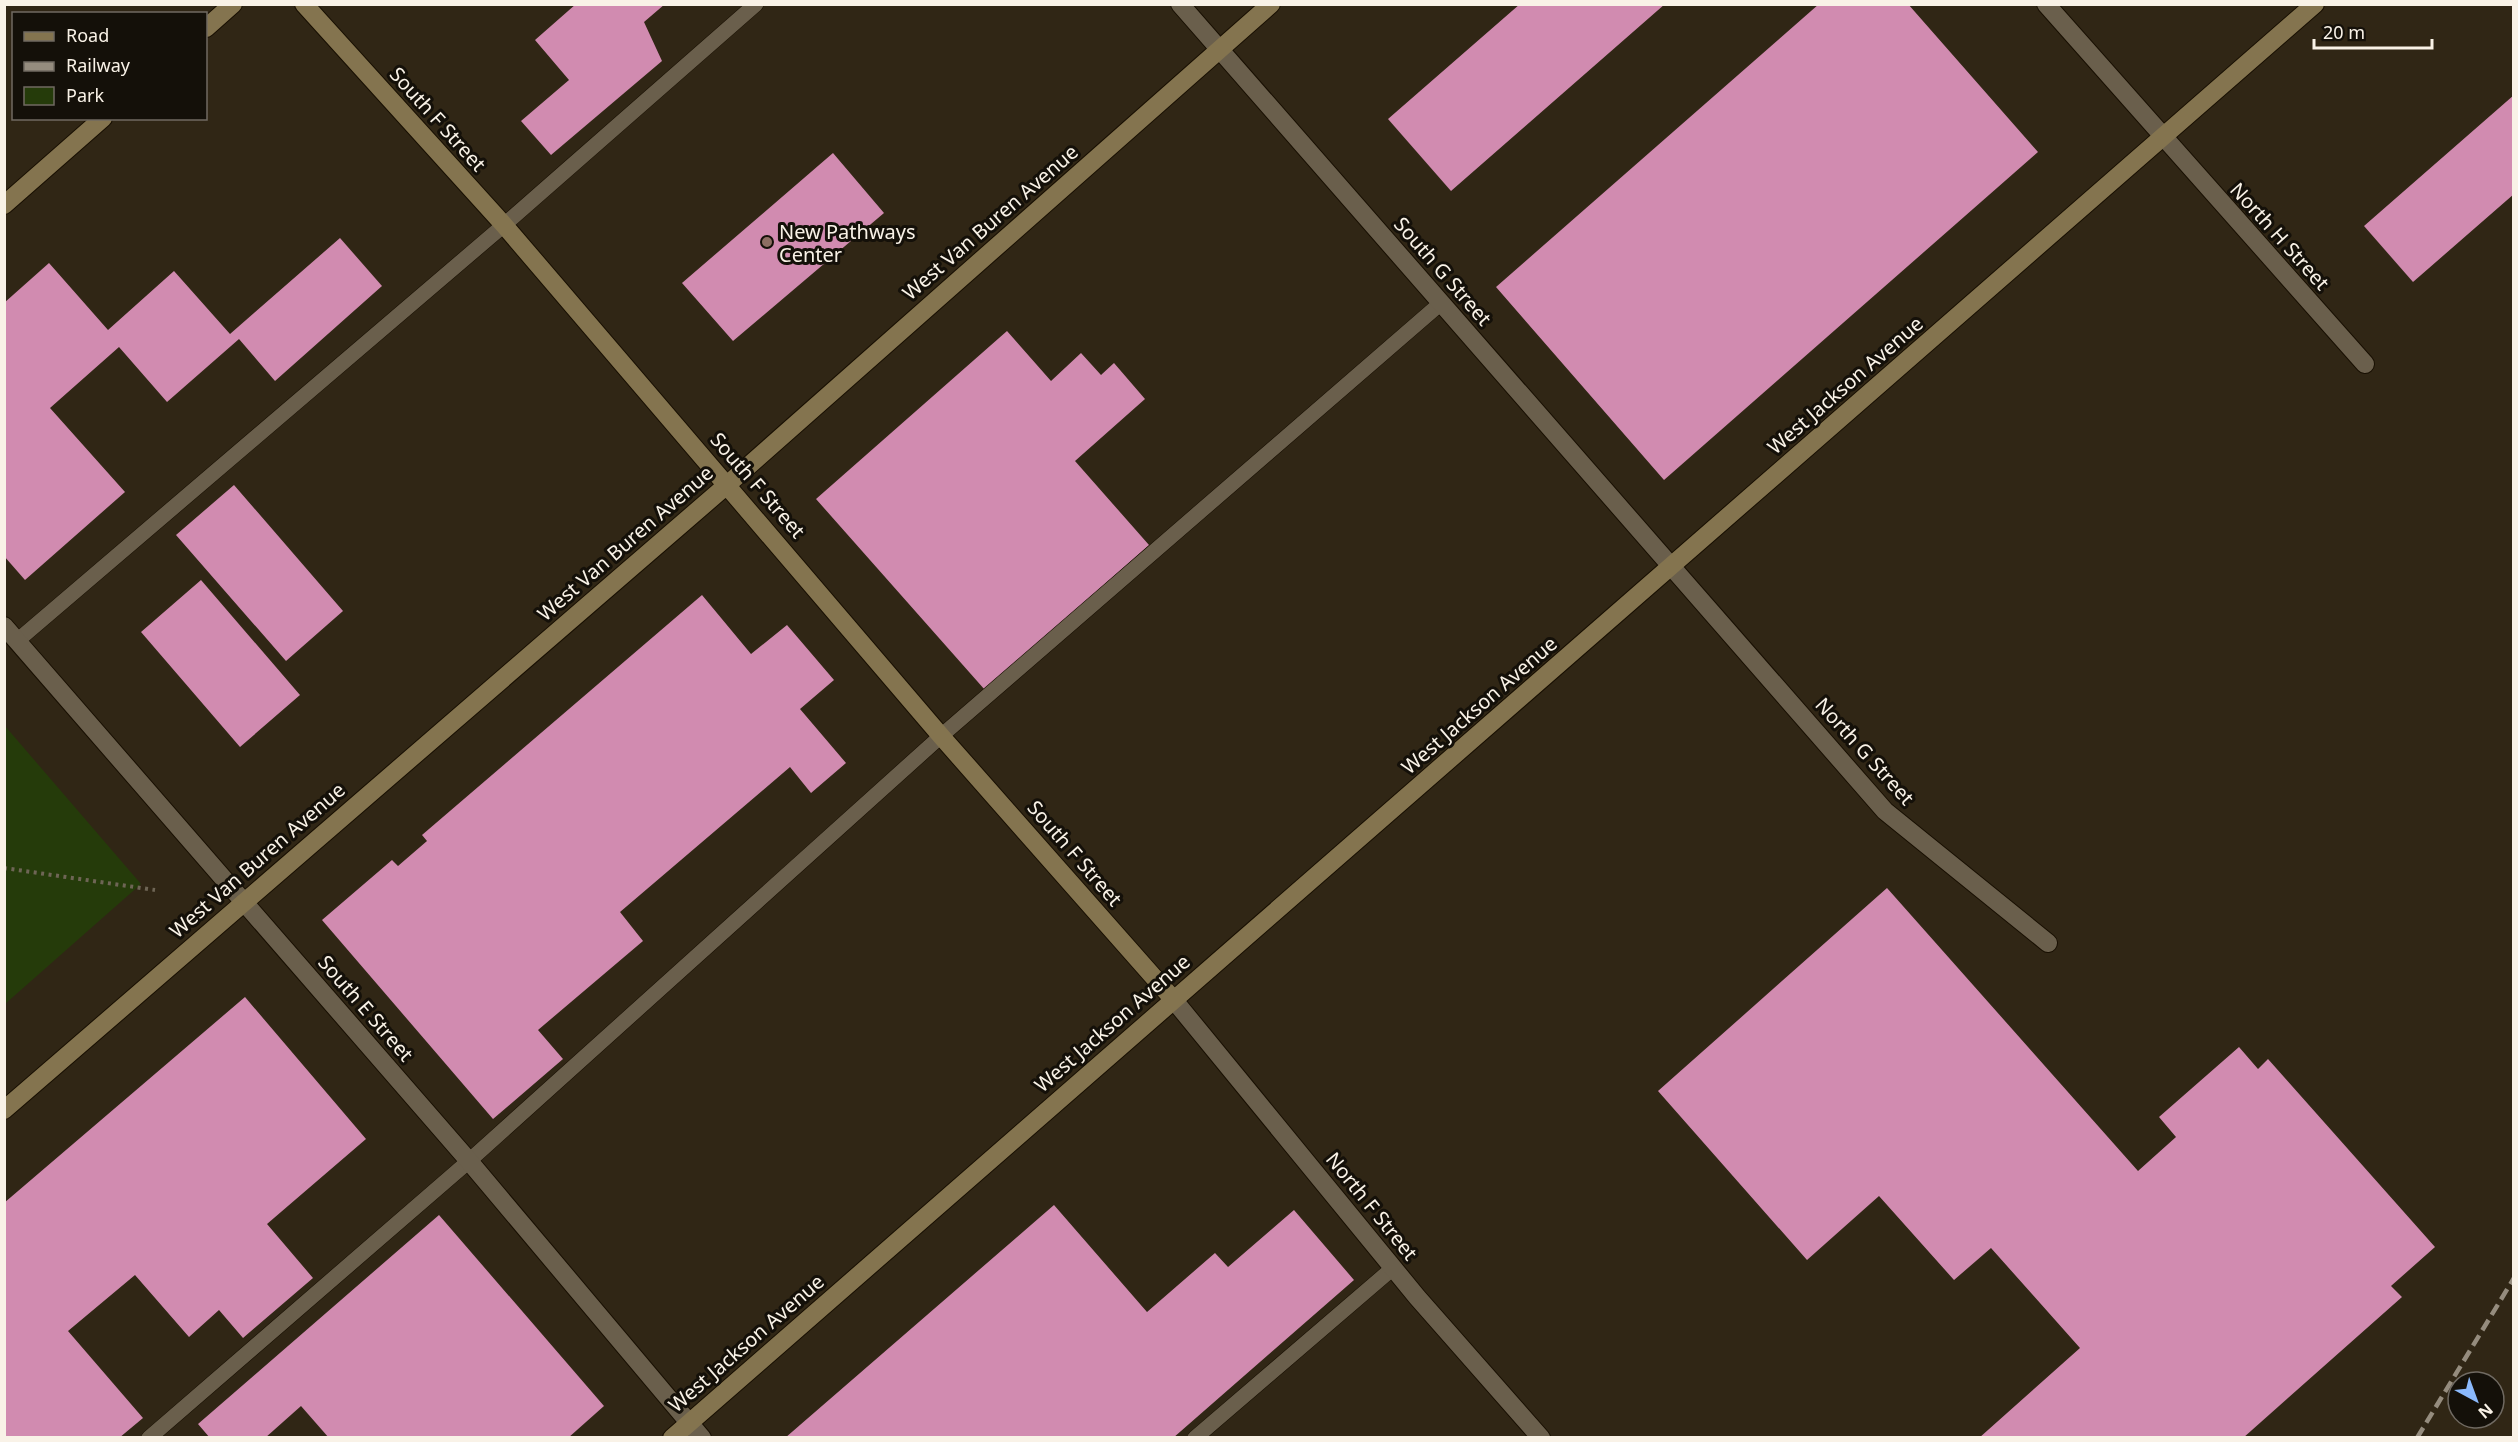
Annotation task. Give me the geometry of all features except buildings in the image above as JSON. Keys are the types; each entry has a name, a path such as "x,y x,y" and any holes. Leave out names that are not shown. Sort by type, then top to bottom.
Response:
{"street":[{"path":"207,27 232,4"},
{"name":"South F Street","path":"304,4 504,225 728,484 941,736 1173,999"},
{"name":"South G Street","path":"1180,4 1672,567"},
{"name":"West Van Buren Avenue","path":"4,1110 728,484 1271,4"},
{"name":"North H Street","path":"2046,4 2365,364"},
{"name":"West Jackson Avenue","path":"672,1437 1672,567 2314,4"},
{"path":"4,205 101,120"},
{"name":"North G Street","path":"1672,567 1885,811 2048,943"},
{"name":"South E Street","path":"4,626 469,1161 702,1437"},
{"name":"North F Street","path":"1173,999 1393,1268 1541,1437"}],"lane":[{"path":"17,641 504,225 756,4"},
{"path":"149,1437 469,1161 941,736 1441,303"},
{"path":"1195,1437 1393,1268"}],"path":[{"path":"4,868 154,890"}],"green space":[{"path":"5,726 141,884 4,1004"}],"railway":[{"path":"2417,1438 2514,1278"}],"place":[{"name":"New Pathways Center","path":"767,242"}]}
